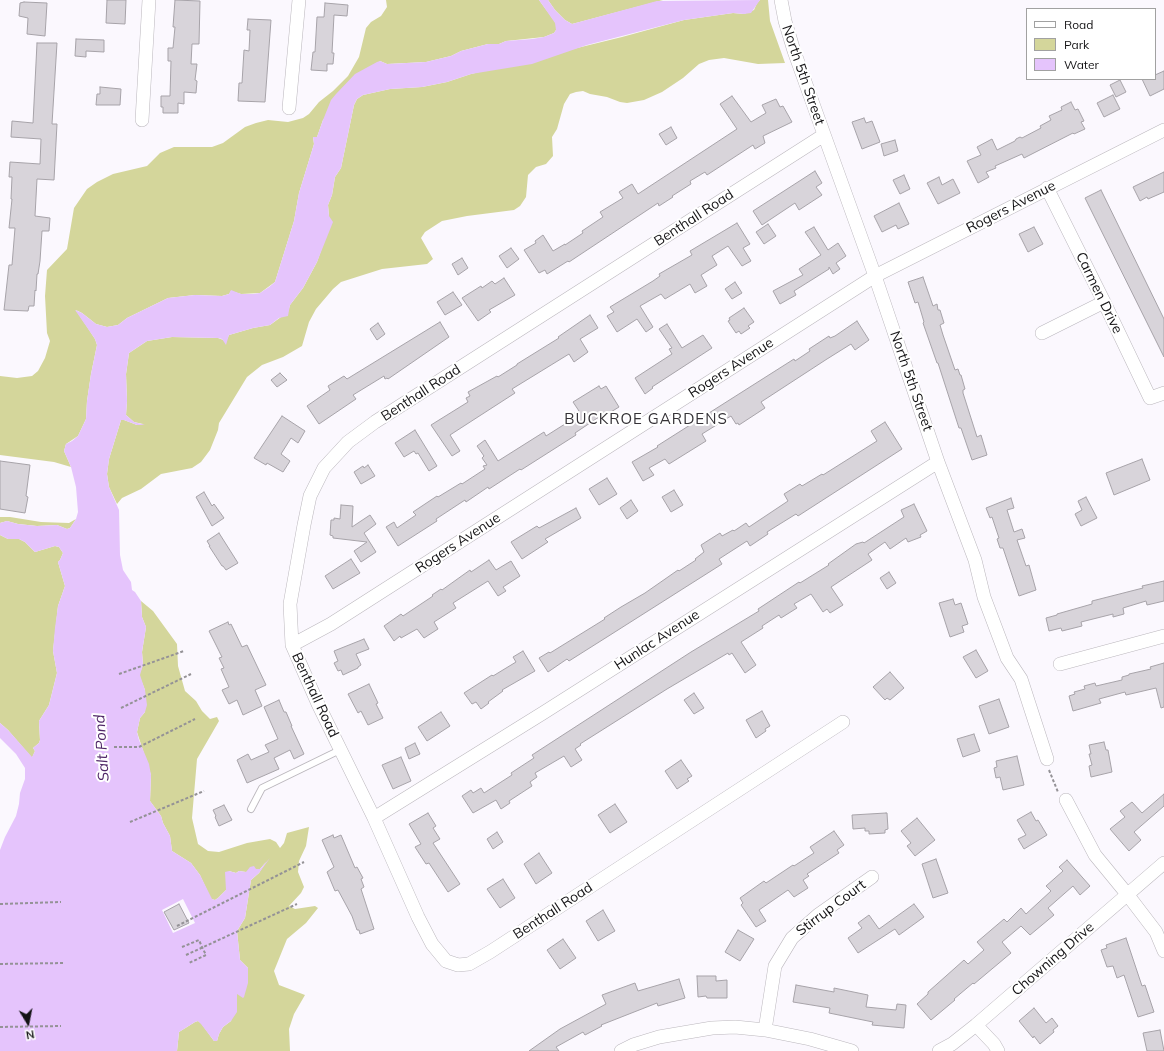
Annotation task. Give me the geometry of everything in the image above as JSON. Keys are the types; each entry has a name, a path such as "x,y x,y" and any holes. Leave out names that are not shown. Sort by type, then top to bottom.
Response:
{"street":[{"path":"142,120 149,0"},
{"path":"289,108 299,0"},
{"name":"North 5th Street","path":"781,0 784,21 794,51 875,276 938,462 975,560 984,597 1007,658 1021,679 1047,759"},
{"name":"Rogers Avenue","path":"292,645 337,620 875,276 1046,188 1164,130"},
{"name":"Benthall Road","path":"824,135 382,418 348,442 324,468 310,496 290,604 292,645 318,704 374,818 418,917 432,944 446,961 458,965 469,964 490,952 843,722"},
{"name":"Carmen Drive","path":"1046,188 1104,302 1150,398 1164,393"},
{"path":"1042,333 1104,302"},
{"name":"Hunlac Avenue","path":"374,818 544,713 938,462"},
{"path":"1060,664 1164,636"},
{"path":"1066,800 1095,855 1128,894 1156,932 1164,951"},
{"name":"Chowning Drive","path":"939,1051 952,1044 976,1025 1164,864"},
{"name":"Stirrup Court","path":"765,1030 775,966 792,938 818,915 872,877"},
{"path":"976,1025 994,1044 998,1051"},
{"path":"621,1051 633,1045 659,1037 712,1028 735,1027 765,1030 852,1051"}],"lane":[{"path":"251,809 262,788 340,750"}],"path":[{"path":"118,674 184,651"},
{"path":"121,708 192,674"},
{"path":"114,747 139,747 195,719"},
{"path":"1047,759 1046,762 1048,768 1052,774 1059,793 1066,800"},
{"path":"130,822 204,791"},
{"path":"177,926 304,862"},
{"path":"0,904 61,902"},
{"path":"186,955 297,904"},
{"path":"182,947 199,940 206,955 189,963"},
{"path":"0,964 62,962"},
{"path":"0,1028 61,1026"}],"green space":[{"path":"386,0 539,0 556,23 556,30 554,33 544,37 506,41 499,44 488,44 461,51 451,56 426,62 387,64 380,61 323,120 317,137 313,137 314,144 299,193 294,221 275,282 260,293 241,294 231,291 229,294 222,296 195,295 168,298 127,318 118,325 107,327 96,324 76,310 95,339 97,345 91,374 86,419 78,436 66,444 64,451 71,467 54,462 0,455 0,376 17,378 32,376 38,371 45,358 50,341 47,333 45,296 47,270 67,249 74,208 87,189 113,174 147,166 160,153 174,147 212,147 223,143 245,127 256,123 268,120 288,122 303,118 348,76 359,57 366,28 371,22 381,16 387,7"},
{"path":"548,0 663,0 572,24 565,20 555,10"},
{"path":"760,0 768,0 770,21 785,63 758,64 724,58 709,60 699,64 683,78 662,92 644,100 627,103 583,91 570,94 564,104 557,129 552,137 553,156 546,164 536,167 528,175 526,197 520,206 514,210 442,221 425,232 421,238 433,259 427,264 382,269 341,282 316,309 309,322 302,346 283,357 262,365 247,377 219,423 218,430 210,450 201,462 192,468 161,474 141,489 122,498 117,504 109,487 107,474 109,459 121,420 137,425 143,424 134,422 126,415 126,374 129,353 147,341 172,337 218,338 226,341 229,335 270,325 288,312 290,305 303,288 317,262 323,245 329,216 328,205 332,195 335,177 341,168 354,105 357,99 363,95 390,89 422,87 447,82 471,74 622,37 684,20 733,13 744,14 754,10"},
{"path":"0,517 10,517 41,522 69,523 76,519 70,528 67,529 57,525 37,526 7,521 0,523"},
{"path":"0,535 8,539 19,539 25,542 35,552 55,546 59,547 63,553 58,562 65,586 58,606 53,651 57,673 49,705 39,721 40,740 39,743 33,748 35,751 32,758 0,723"},
{"path":"141,601 153,611 177,644 178,666 185,691 196,701 202,711 210,719 217,717 219,721 197,759 192,818 198,844 208,851 219,852 247,843 270,839 276,842 280,848 284,843 287,833 309,827 306,846 299,861 298,872 304,887 301,893 289,906 295,909 315,906 318,908 306,923 287,939 274,971 279,985 305,995 294,1014 289,1029 290,1051 177,1051 179,1032 195,1022 198,1021 201,1023 214,1041 217,1041 223,1027 231,1021 237,994 248,968 240,960 237,931 245,918 251,880 259,873 266,862 260,869 246,872 239,871 236,873 229,871 226,890 215,900 211,899 200,875 191,863 172,851 170,836 161,816 150,801 151,775 137,732 140,718 145,712 145,690 139,675 143,665 142,652 146,627 142,617"}],"water":[{"name":"Salt Pond","path":"539,0 548,0 565,20 572,24 657,1 760,0 751,13 733,13 684,20 587,45 532,64 471,74 447,82 422,87 390,89 363,95 357,99 354,105 341,168 335,177 332,195 328,205 329,216 333,222 317,262 303,288 290,305 288,316 279,318 270,325 229,335 226,345 222,339 218,338 172,337 147,341 129,353 126,374 126,415 134,422 145,425 137,425 121,420 109,459 107,474 109,487 119,510 120,555 123,570 131,582 132,590 141,601 142,617 146,627 142,652 143,665 140,675 145,690 147,705 145,712 140,718 137,732 149,764 151,775 150,801 161,816 170,836 172,851 191,863 200,875 212,899 215,900 226,890 225,872 246,872 250,867 254,866 256,869 260,869 270,858 259,873 251,880 245,918 237,931 240,960 248,968 248,983 243,998 237,994 237,1012 231,1021 223,1027 217,1041 214,1041 198,1021 179,1032 177,1051 0,1051 0,850 16,816 20,793 25,779 25,768 16,754 0,738 0,723 32,757 35,751 33,748 39,743 40,740 39,721 49,705 57,673 53,651 55,628 58,606 65,586 58,562 63,553 59,547 55,546 35,552 25,542 19,539 8,539 0,535 0,523 7,521 37,526 57,525 67,529 70,528 76,519 78,512 76,487 71,467 64,451 66,444 78,436 86,419 91,374 97,345 95,339 75,310 82,313 96,324 107,327 118,325 127,318 168,298 195,295 222,296 229,294 231,290 241,294 253,294 260,293 269,287 275,282 294,221 299,193 314,144 313,137 317,137 331,100 336,94 355,74 380,61 387,64 426,62 451,56 461,51 488,44 499,44 506,41 544,37 554,33 556,30 555,23"}],"pier":[{"path":"183,899 195,923 173,933 162,910"}],"building":[{"path":"107,0 126,0 125,24 106,23"},
{"path":"175,0 200,1 199,44 192,44 191,64 197,64 195,80 197,81 196,93 184,92 184,104 178,103 178,113 163,113 163,107 161,107 161,96 170,96 171,61 168,61 168,48 173,48"},
{"path":"20,3 47,3 45,36 27,34 28,18 19,16"},
{"path":"325,3 348,5 347,16 334,15 332,53 334,53 333,64 327,64 327,71 311,70 313,52 315,52 317,17 324,17"},
{"path":"248,19 271,20 265,102 238,101 239,83 242,83 244,50 249,51 250,30 247,30"},
{"path":"76,39 104,40 104,52 86,51 86,57 75,56"},
{"path":"37,43 57,43 52,124 57,124 54,180 37,179 35,216 50,218 49,231 42,231 34,306 29,306 28,311 4,310 9,265 12,265 15,228 9,228 12,199 12,177 9,177 10,162 40,164 41,139 11,137 12,121 33,123"},
{"path":"1164,71 1164,89 1150,96 1142,80 1156,80 1156,75"},
{"path":"1120,80 1126,92 1116,97 1110,85"},
{"path":"100,87 121,89 120,105 96,105 97,94 100,94"},
{"path":"1113,95 1120,109 1104,117 1097,103"},
{"path":"732,96 751,122 766,113 762,105 776,99 780,107 783,106 792,122 763,136 765,143 755,149 753,145 707,175 705,172 690,181 691,184 672,196 673,197 659,206 658,203 569,262 568,261 547,274 545,270 539,273 524,250 536,243 535,241 543,235 553,251 565,245 603,217 600,212 623,198 619,192 632,184 638,194 737,129 720,104"},
{"path":"1071,102 1075,110 1078,109 1084,121 1081,122 1085,129 1074,134 1073,133 1024,158 1022,154 995,166 996,168 986,172 989,177 978,183 967,161 981,155 977,147 992,139 997,150 1020,137 1022,138 1041,128 1040,126 1051,120 1049,116 1062,110 1061,107"},
{"path":"864,118 866,123 872,121 880,142 862,149 852,122"},
{"path":"671,127 677,138 666,145 659,134"},
{"path":"895,140 898,151 884,156 881,144"},
{"path":"815,171 822,183 816,187 822,195 799,210 795,203 762,225 753,211"},
{"path":"1164,172 1164,192 1148,199 1147,197 1140,201 1133,187"},
{"path":"904,175 910,189 900,194 893,180"},
{"path":"939,177 942,185 953,179 960,193 938,204 927,183"},
{"path":"1101,190 1164,319 1164,357 1085,198"},
{"path":"899,203 909,224 898,229 896,225 882,232 874,216"},
{"path":"737,223 750,244 743,248 751,261 742,266 728,246 712,256 717,265 701,275 707,286 695,293 690,284 665,299 661,294 640,306 653,327 646,332 637,319 617,332 607,316 614,312 610,307 653,281 660,276 659,274 692,255 690,251"},
{"path":"768,224 776,236 764,244 756,232"},
{"path":"814,227 828,250 838,243 846,256 836,263 840,269 833,274 829,267 829,269 794,291 796,295 780,304 773,291 803,275 799,269 821,255 805,232"},
{"path":"1034,227 1043,244 1028,252 1019,234"},
{"path":"511,248 519,259 507,268 499,256"},
{"path":"462,258 468,268 458,275 452,264"},
{"path":"923,277 933,306 937,304 938,310 940,310 944,323 940,325 943,335 955,370 958,369 961,375 965,389 963,390 963,393 977,437 981,435 987,455 972,460 961,428 959,428 938,363 923,323 924,322 918,302 915,303 908,282"},
{"path":"504,278 515,295 489,310 491,312 478,321 462,298 481,286 482,288 492,281 495,284"},
{"path":"735,282 742,293 732,299 725,289"},
{"path":"453,292 462,305 445,315 437,302"},
{"path":"744,308 754,322 748,326 750,328 741,334 739,331 736,333 728,321 730,320 729,318"},
{"path":"590,315 598,328 580,339 588,352 574,362 569,354 512,389 515,393 450,435 460,451 452,456 431,425 468,402 466,398 470,396 468,392 497,376 498,377 559,338 558,337"},
{"path":"857,321 869,340 855,350 851,344 761,402 765,408 739,425 738,423 736,424 731,416 702,434 706,441 669,464 665,459 649,468 654,475 643,481 632,462 658,447 657,446 794,359 795,361 810,351 809,349 829,336 830,338 835,336"},
{"path":"440,322 449,337 388,379 385,379 384,376 353,395 356,399 319,424 307,406 330,390 328,386 344,376 347,379"},
{"path":"378,323 385,334 377,340 370,329"},
{"path":"667,324 682,348 703,335 712,348 652,387 653,388 645,394 635,378 672,354 669,349 672,348 659,329"},
{"path":"280,373 287,380 277,387 271,380"},
{"path":"599,386 601,389 606,386 619,407 606,415 605,413 575,433 576,435 521,470 520,469 489,489 488,487 466,502 465,500 436,519 437,521 398,546 386,527 394,522 397,528 416,515 413,512 437,496 438,497 461,483 462,484 485,469 483,466 487,465 482,458 484,456 477,446 485,440 498,461 544,432 546,436 576,417 573,414 579,411 573,402"},
{"path":"282,416 305,431 298,443 291,438 281,454 290,461 283,472 254,458"},
{"path":"885,422 902,449 798,516 796,514 767,532 768,534 750,546 747,541 719,559 722,564 569,661 567,659 548,672 539,658 549,652 550,653 605,619 604,618 696,560 695,559 704,552 701,545 720,533 722,536 733,530 734,531 746,523 749,527 788,501 784,494 800,484 802,486 822,474 823,475 877,441 871,431"},
{"path":"415,430 437,466 429,471 418,453 416,454 414,451 404,457 395,443"},
{"path":"1142,459 1150,480 1114,495 1106,473"},
{"path":"0,461 30,465 26,496 28,497 25,513 0,509"},
{"path":"368,465 375,476 361,484 354,472 363,466 364,468"},
{"path":"607,478 617,494 599,505 589,489"},
{"path":"674,490 683,505 671,512 662,497"},
{"path":"204,492 212,506 214,504 224,518 212,526 196,497"},
{"path":"1086,497 1097,518 1081,526 1075,514 1082,510 1078,501"},
{"path":"1011,498 1014,508 1007,510 1014,532 1022,529 1025,538 1017,540 1026,566 1029,565 1036,590 1019,596 1003,548 1000,548 997,539 999,538 992,517 990,518 986,508"},
{"path":"631,500 638,511 627,519 620,508"},
{"path":"914,504 927,531 920,535 921,537 908,542 906,538 890,549 885,542 868,554 872,560 831,587 843,605 830,613 827,609 823,612 811,594 794,604 797,608 781,618 779,615 762,626 763,628 741,642 756,665 745,673 732,653 729,655 728,653 667,689 580,744 581,745 575,749 582,760 571,767 564,756 535,773 537,777 530,782 532,786 509,801 510,803 501,809 496,800 473,813 462,796 471,790 473,793 481,788 484,793 512,775 511,773 534,758 532,755 691,652 759,611 758,609 799,582 800,583 829,565 828,564 856,544 864,543 904,517 901,510"},
{"path":"341,505 353,506 352,527 370,515 376,524 364,533 376,552 361,562 354,551 367,542 333,538 333,536 330,535 331,520 334,520 334,518 340,519"},
{"path":"576,508 581,518 545,539 548,542 522,559 511,542 537,526 539,528"},
{"path":"219,533 238,563 226,570 207,541"},
{"path":"351,559 360,573 333,589 325,576"},
{"path":"489,560 496,570 511,561 520,576 503,587 506,591 498,596 488,581 453,603 456,608 434,622 438,629 424,638 417,629 401,638 400,636 394,641 384,626 401,614 403,616 470,570 471,572"},
{"path":"889,572 896,583 887,589 880,578"},
{"path":"1164,581 1164,601 1147,605 1146,601 1123,608 1124,614 1113,617 1113,614 1081,622 1082,626 1062,631 1061,628 1049,631 1046,618 1092,604 1092,601"},
{"path":"953,599 955,605 961,603 968,624 962,626 964,632 950,637 939,603"},
{"path":"228,622 229,625 231,624 242,647 247,645 266,685 255,690 262,706 243,715 237,700 229,704 222,690 229,687 221,669 224,668 219,658 222,657 209,631"},
{"path":"364,639 369,649 356,654 361,665 343,675 341,670 338,671 334,663 338,661 334,651"},
{"path":"976,650 988,671 976,678 963,657"},
{"path":"523,651 535,671 502,690 503,691 481,709 476,702 472,704 464,693 516,662 513,657"},
{"path":"1164,663 1164,707 1161,708 1156,688 1126,695 1125,692 1099,699 1101,703 1073,711 1069,696 1075,694 1074,692 1085,689 1084,686 1095,683 1096,686 1122,680 1122,677 1129,674 1151,669 1150,667"},
{"path":"890,672 904,688 890,700 887,698 885,700 873,687"},
{"path":"369,684 383,718 368,725 361,711 358,713 348,694"},
{"path":"694,693 704,708 694,714 684,700"},
{"path":"999,699 1009,727 989,734 979,706"},
{"path":"279,700 284,712 286,712 304,754 294,759 290,750 274,758 279,769 247,783 237,760 248,754 251,760 269,752 265,745 278,739 264,707"},
{"path":"762,711 770,726 756,738 746,720"},
{"path":"441,712 450,726 427,741 418,727"},
{"path":"974,734 980,751 963,757 957,739"},
{"path":"1104,742 1106,750 1108,750 1112,772 1091,777 1089,766 1092,765 1089,754 1091,754 1089,745"},
{"path":"415,743 420,754 409,759 405,748"},
{"path":"1017,756 1024,785 1003,790 1000,777 996,778 994,768 997,767 996,761"},
{"path":"401,757 411,781 393,789 382,765"},
{"path":"681,760 692,776 687,779 689,781 677,789 665,771"},
{"path":"1164,794 1164,806 1134,832 1141,840 1129,851 1110,829 1125,817 1120,811 1132,802 1142,813"},
{"path":"615,804 627,822 610,833 598,815"},
{"path":"224,805 232,820 219,826 213,810"},
{"path":"1031,812 1047,835 1024,849 1018,839 1026,835 1017,820"},
{"path":"428,813 436,826 433,828 440,839 433,843 460,884 448,892 429,863 426,864 415,847 421,844 409,824"},
{"path":"887,813 888,829 885,830 885,833 869,834 869,831 865,831 865,828 853,829 852,815"},
{"path":"917,818 935,840 915,856 907,846 911,843 901,831"},
{"path":"834,831 844,845 837,850 839,853 807,874 809,876 803,880 808,888 794,897 788,890 759,910 766,921 756,927 741,905 743,903 740,898 764,881 766,883 814,853 810,847"},
{"path":"497,832 503,842 493,849 487,839"},
{"path":"333,835 334,838 341,835 355,868 357,867 363,878 361,879 364,887 361,889 374,929 360,934 338,890 335,891 327,872 334,867 322,840"},
{"path":"539,853 552,873 536,884 524,864"},
{"path":"936,859 948,893 933,898 922,864"},
{"path":"1067,860 1090,886 1080,895 1073,886 1048,908 1054,915 1030,935 1021,926 1002,942 1011,953 974,984 973,983 931,1020 917,1004 928,994 928,992 964,960 968,964 984,950 977,942 1004,919 1007,922 1021,908 1026,914 1051,891 1046,886 1063,871 1059,867"},
{"path":"503,879 515,898 500,908 487,889"},
{"path":"179,904 189,923 174,930 164,912"},
{"path":"914,904 924,917 899,935 895,929 858,953 848,938 862,928 858,923 869,915 879,929"},
{"path":"603,910 615,931 598,941 586,921"},
{"path":"738,930 754,939 740,961 725,952"},
{"path":"1126,938 1142,986 1145,985 1154,1012 1138,1017 1124,975 1117,978 1113,966 1107,967 1101,950 1107,948 1106,945"},
{"path":"563,939 576,958 560,969 547,950"},
{"path":"697,976 716,976 716,981 727,980 727,998 707,998 706,996 698,997"},
{"path":"679,979 685,998 658,1006 657,1003 601,1025 602,1026 585,1035 583,1032 556,1047 559,1051 529,1051 560,1029 606,1004 602,995 635,983 638,991"},
{"path":"796,985 834,992 834,988 868,995 866,1007 896,1010 897,1004 906,1005 904,1028 872,1025 873,1022 829,1013 830,1008 793,1002"},
{"path":"1034,1008 1046,1023 1052,1018 1058,1026 1053,1030 1054,1032 1040,1044 1019,1021"},
{"path":"1160,1030 1164,1051 1147,1051 1143,1033"}],"district":[{"name":"BUCKROE GARDENS","path":"646,419"}]}
